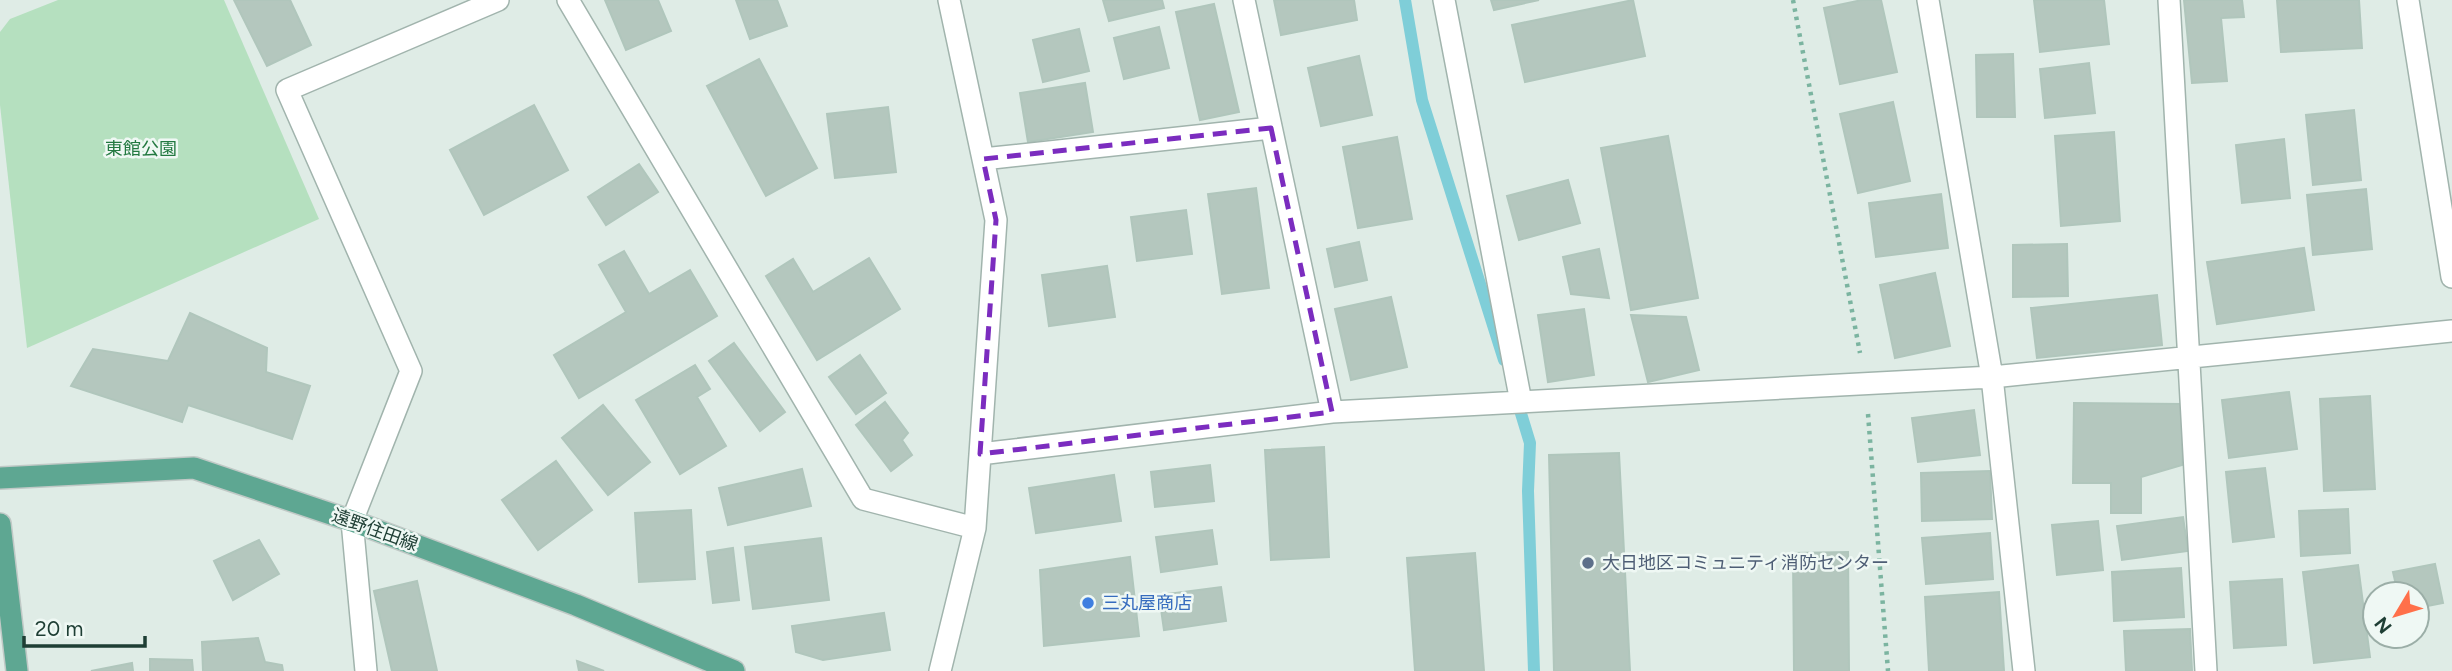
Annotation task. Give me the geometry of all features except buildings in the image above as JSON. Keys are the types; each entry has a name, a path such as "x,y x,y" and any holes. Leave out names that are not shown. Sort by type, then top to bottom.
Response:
{"main road":[{"name":"遠野住田線","path":"0,478 194,468 352,521 576,605 734,671"},
{"path":"0,524 17,671"}],"street":[{"path":"366,671 352,521 411,371 287,90 498,0"},
{"path":"568,0 863,499 975,528"},
{"path":"940,671 975,528 996,220 949,0"},
{"path":"1244,0 1332,412"},
{"path":"1444,0 1521,402"},
{"path":"1928,0 1992,377 2025,671"},
{"path":"2169,0 2206,671"},
{"path":"2408,0 2452,277"},
{"path":"983,159 1271,128"},
{"path":"980,454 1332,412 1992,377 2452,331"}],"path":[{"path":"1793,0 1866,384 1888,671"}],"highlighted area":[{"path":"1271,128 1332,412 980,454 996,220 983,159"}],"green space":[{"name":"東館公園","path":"58,0 224,0 319,219 27,348 0,105 0,32 10,19"}],"waterway":[{"path":"1405,0 1422,100 1504,360"},
{"path":"1516,397 1530,443 1528,491 1534,671"}],"place":[{"name":"大日地区コミュニティ消防センター","path":"1588,563"},
{"name":"三丸屋商店","path":"1088,603"}]}
